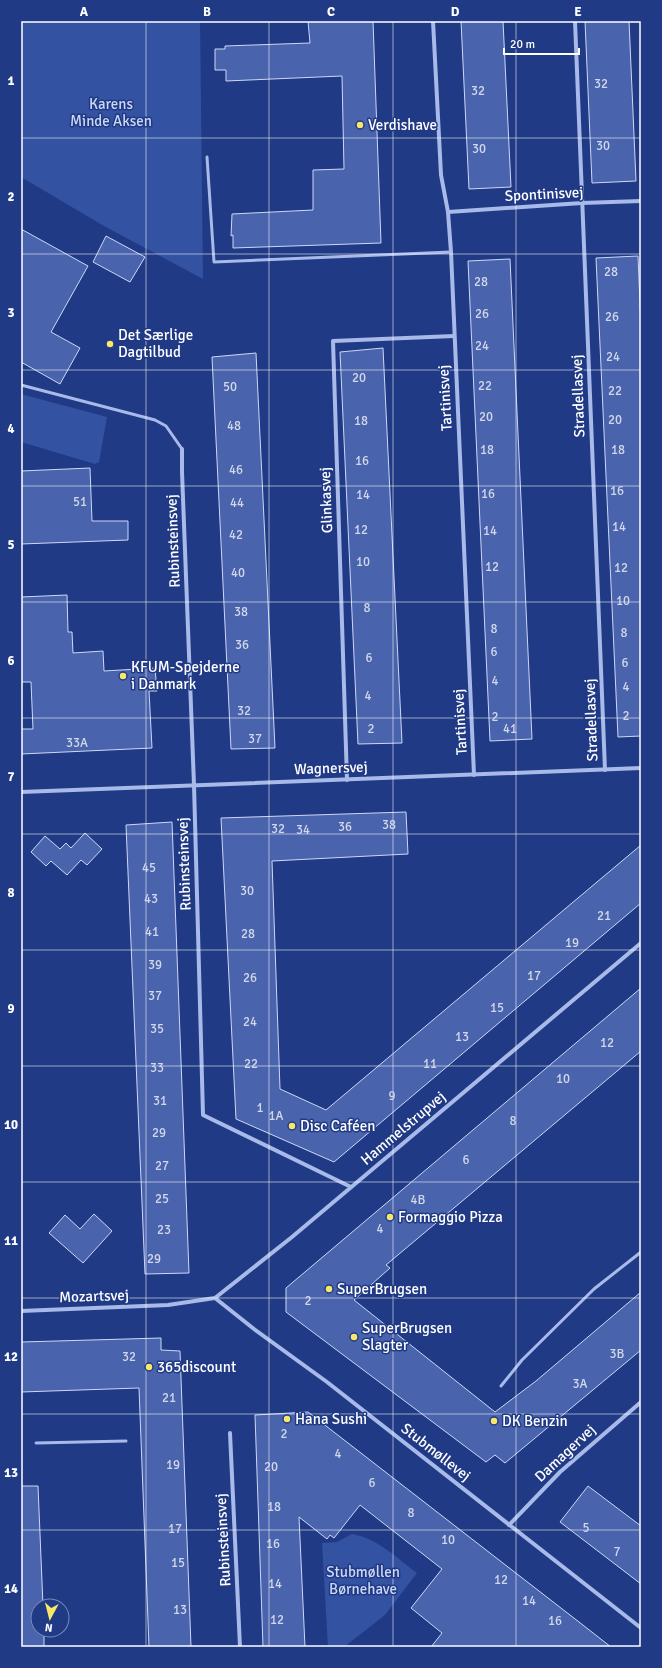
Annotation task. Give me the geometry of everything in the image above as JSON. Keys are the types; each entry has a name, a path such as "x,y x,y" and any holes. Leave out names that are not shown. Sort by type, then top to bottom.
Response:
{"street":[{"name":"Tartinisvej","path":"433,21 442,175 448,212 451,252 474,775"},
{"name":"Stradellasvej","path":"575,21 605,770"},
{"name":"Spontinisvej","path":"448,212 582,203 641,201"},
{"name":"Glinkasvej","path":"347,780 333,341 454,336"},
{"name":"Rubinsteinsvej","path":"182,449 194,786 203,1115 351,1186"},
{"name":"Wagnersvej","path":"21,792 641,768"},
{"name":"Hammelstrupvej","path":"168,1305 215,1298 292,1237 641,943"},
{"name":"Stubmøllevej","path":"215,1298 326,1382 641,1628"},
{"name":"Mozartsvej","path":"21,1311 168,1305"},
{"name":"Damagervej","path":"509,1525 565,1467 641,1402"},
{"name":"Rubinsteinsvej","path":"230,1433 240,1647"}],"lane":[{"path":"207,157 214,262 451,252"},
{"path":"21,385 155,420 166,426 182,449"},
{"path":"501,1386 522,1360 594,1288 641,1252"},
{"path":"36,1444 126,1441"}],"green space":[{"name":"Karens Minde Aksen","path":"21,21 200,21 203,279 104,226 21,177"},
{"path":"21,394 107,417 99,462 95,464 21,442"},
{"name":"Stubmøllen Børnehave","path":"352,1534 361,1536 378,1544 417,1573 385,1615 344,1647 328,1647 322,1543 337,1542"}],"building":[{"name":"Verdishave","path":"308,21 373,21 381,243 233,248 233,235 231,236 232,214 313,210 313,170 344,169 342,76 226,81 226,70 215,70 215,49 225,49 225,46 310,43"},
{"path":"461,21 503,21 511,187 469,189"},
{"path":"585,21 629,21 636,181 592,183"},
{"path":"21,229 88,266 51,332 80,348 60,384 21,362"},
{"path":"106,236 145,257 130,282 93,262"},
{"path":"638,256 641,327 641,736 618,737 596,258"},
{"path":"510,259 532,739 490,741 468,261"},
{"path":"383,348 402,743 358,744 340,352"},
{"path":"256,353 275,748 231,749 212,357"},
{"path":"90,468 92,521 128,521 128,540 21,544 21,471"},
{"name":"KFUM-Spejderne i Danmark","path":"67,595 68,632 72,632 73,653 103,651 104,671 155,668 157,691 149,691 152,748 21,754 21,729 33,729 31,682 21,682 21,597"},
{"path":"406,812 408,854 272,861 280,1089 326,1110 641,845 641,903 334,1162 236,1119 221,818"},
{"path":"172,822 189,1273 145,1274 126,825"},
{"path":"85,833 102,849 87,865 81,860 67,875 51,861 46,866 31,852 45,836 60,849 66,843 71,848"},
{"path":"641,988 641,1051 386,1265 390,1268 354,1300 495,1412 536,1381 641,1292 641,1350 505,1463 495,1455 486,1462 286,1312 286,1288"},
{"path":"94,1214 112,1231 83,1263 49,1233 65,1215 80,1229"},
{"path":"161,1338 161,1350 180,1351 191,1647 149,1647 139,1388 21,1392 21,1342"},
{"path":"308,1412 611,1647 431,1647 442,1633 411,1608 442,1569 360,1505 334,1538 330,1535 327,1539 299,1517 305,1647 263,1647 255,1415"},
{"path":"21,1486 38,1486 43,1598 30,1598 30,1638 44,1638 44,1647 21,1647"},
{"path":"588,1486 641,1526 641,1584 560,1522"}],"place":[{"name":"Verdishave","path":"360,125"},
{"name":"Det Særlige Dagtilbud","path":"110,344"},
{"name":"KFUM-Spejderne i Danmark","path":"123,676"},
{"name":"Disc Caféen","path":"292,1126"},
{"name":"Formaggio Pizza","path":"390,1217"},
{"name":"SuperBrugsen","path":"329,1289"},
{"name":"SuperBrugsen Slagter","path":"354,1337"},
{"name":"365discount","path":"149,1367"},
{"name":"Hana Sushi","path":"287,1419"},
{"name":"DK Benzin","path":"494,1421"}]}
